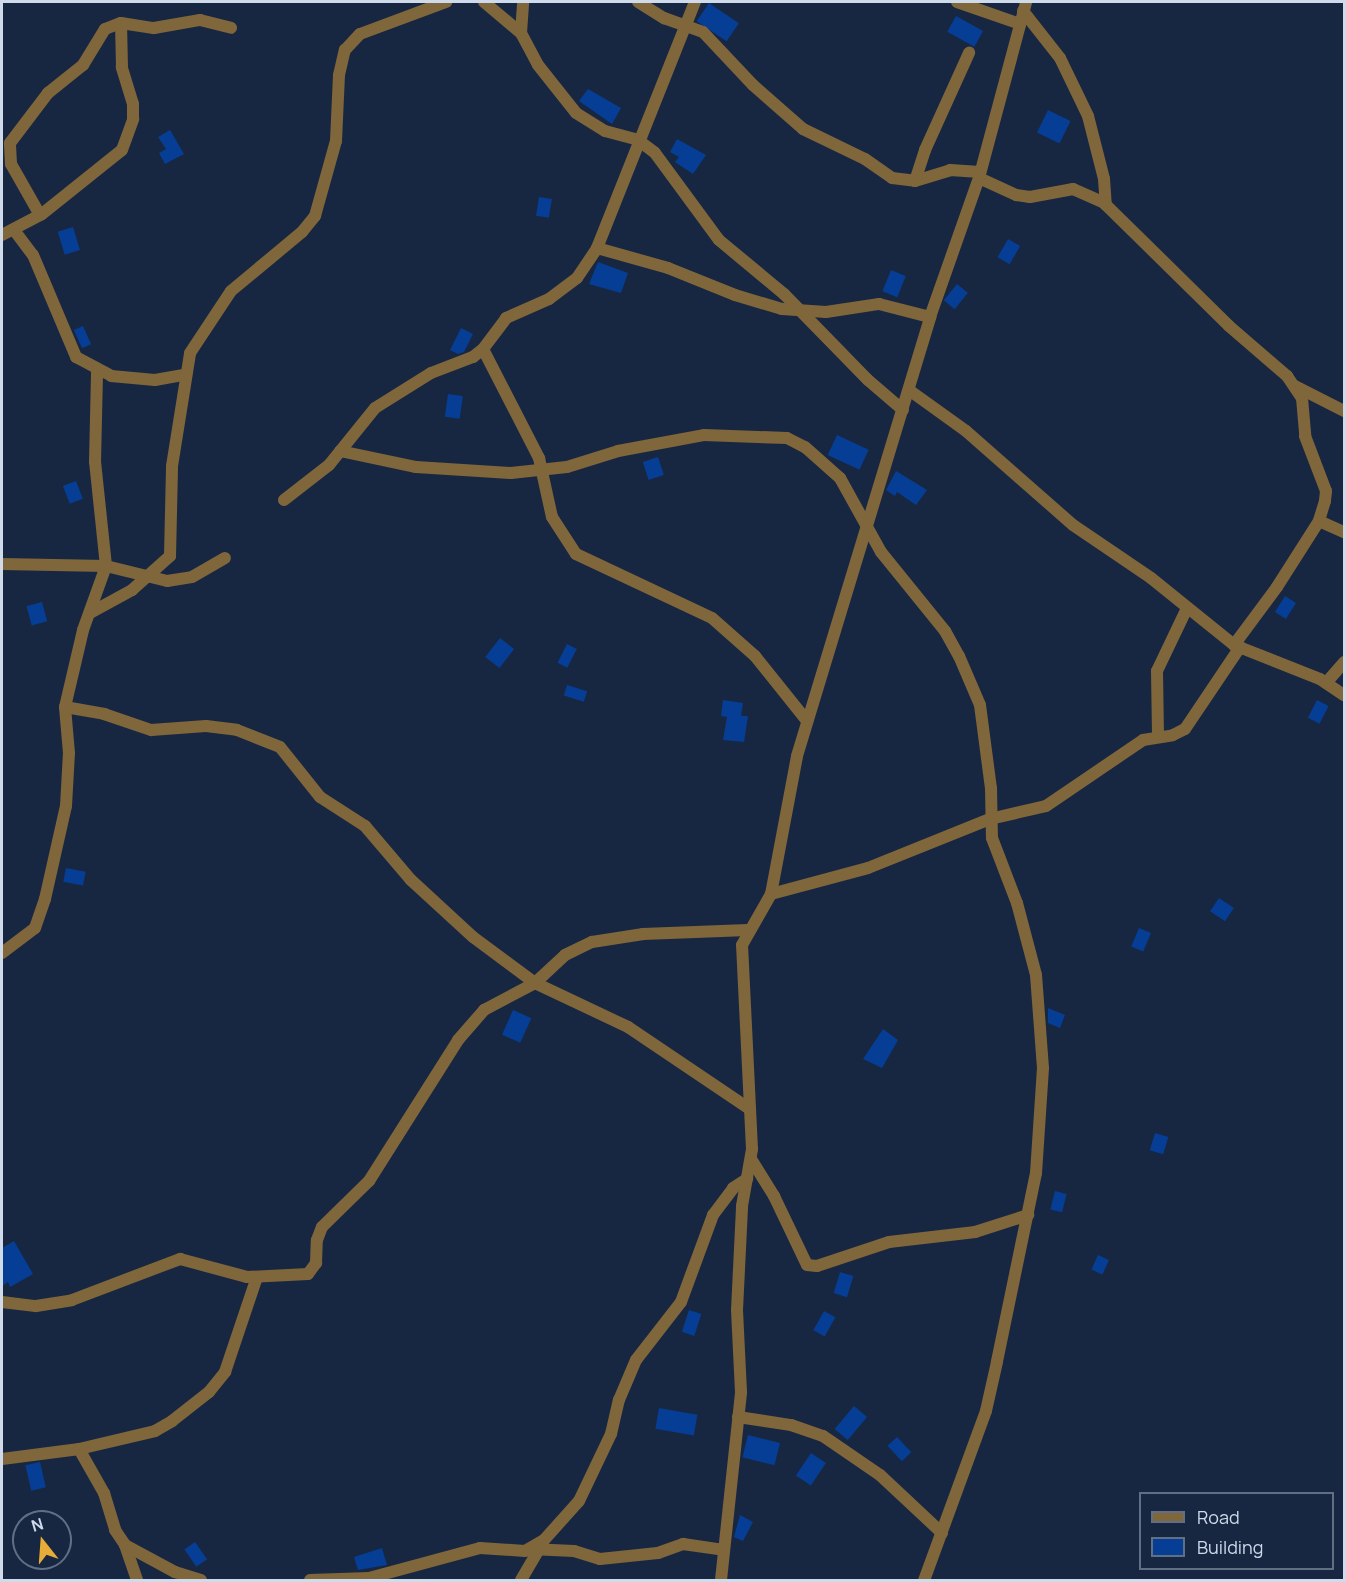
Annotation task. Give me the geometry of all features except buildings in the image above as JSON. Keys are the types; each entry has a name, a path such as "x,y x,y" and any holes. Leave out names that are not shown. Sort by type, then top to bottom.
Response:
{"street":[{"path":"90,613 163,566 171,551 172,466 183,408 184,375 190,353 222,302 302,232 315,216 336,141 339,75 351,41 446,2"},
{"path":"484,2 521,33 538,65 576,114 605,131 638,140 665,164 703,221 719,240 784,294 903,410"},
{"path":"521,33 523,2"},
{"path":"638,2 684,27 708,36 753,85 803,129 865,159 892,178 915,181 950,170 979,175 1016,195 1030,197 1073,189 1106,205 1294,386 1302,398 1310,452 1326,490 1319,521 1185,729 1173,735 1158,735 1127,749 1046,806 990,819 868,868 771,894"},
{"path":"284,500 320,473 340,451 355,428 375,408 404,387 483,349 506,318 563,290 597,248 638,140 695,2"},
{"path":"957,2 1020,24"},
{"path":"721,1581 741,1392 737,1310 742,1206 752,1160 747,1108 741,957 748,930 771,894 788,792 807,722 930,318 979,175 1025,6"},
{"path":"1025,6 1060,58 1088,116 1104,179 1106,205"},
{"path":"40,215 11,164 10,143 48,93 83,65 105,29 121,23 154,28 208,20 231,28"},
{"path":"121,23 122,67 134,104 122,150 40,215 5,233 33,255 71,351 97,370 111,376 155,380 184,375"},
{"path":"915,181 925,150 969,54"},
{"path":"597,248 668,268 764,304 800,312 879,304 930,318"},
{"path":"483,349 543,471 552,518 576,554 712,618 755,656 807,722"},
{"path":"2,953 34,928 45,899 66,806 69,753 64,706 90,613 106,566 95,462 97,370"},
{"path":"1294,386 1344,411"},
{"path":"909,390 966,431 1073,525 1237,646 1326,683 1344,695"},
{"path":"340,451 416,467 543,471 632,448 704,435 787,438 805,447 840,478 881,552 945,631 977,696 991,788 992,838 1017,903 1028,944 1042,1021 1041,1118 1028,1215 986,1411 924,1581"},
{"path":"1319,521 1344,532"},
{"path":"2,564 106,566 167,581 192,577 225,558"},
{"path":"1158,735 1157,671 1187,608"},
{"path":"1326,683 1344,662"},
{"path":"64,706 104,714 151,730 206,726 237,730 280,747 320,797 349,812 365,826 436,905 535,983 628,1027 747,1108"},
{"path":"2,1302 36,1306 72,1300 180,1259 257,1277 311,1272 322,1227 369,1181 469,1026 493,1004 535,983 565,955 598,940 695,930 748,930"},
{"path":"752,1160 774,1196 807,1265 831,1262 890,1242 975,1232 1028,1215"},
{"path":"521,1581 538,1547 579,1500 611,1434 619,1400 636,1360 681,1302 713,1215 733,1188 747,1179"},
{"path":"2,1459 79,1449 155,1431 208,1392 225,1372 257,1277"},
{"path":"738,1418 791,1425 824,1436 880,1475 942,1533"},
{"path":"79,1449 104,1493 115,1530 125,1545 137,1581"},
{"path":"310,1581 369,1578 480,1548 510,1552 538,1547 574,1551 600,1559 658,1553 683,1544 724,1550"},
{"path":"125,1545 175,1572 201,1581"}]}
